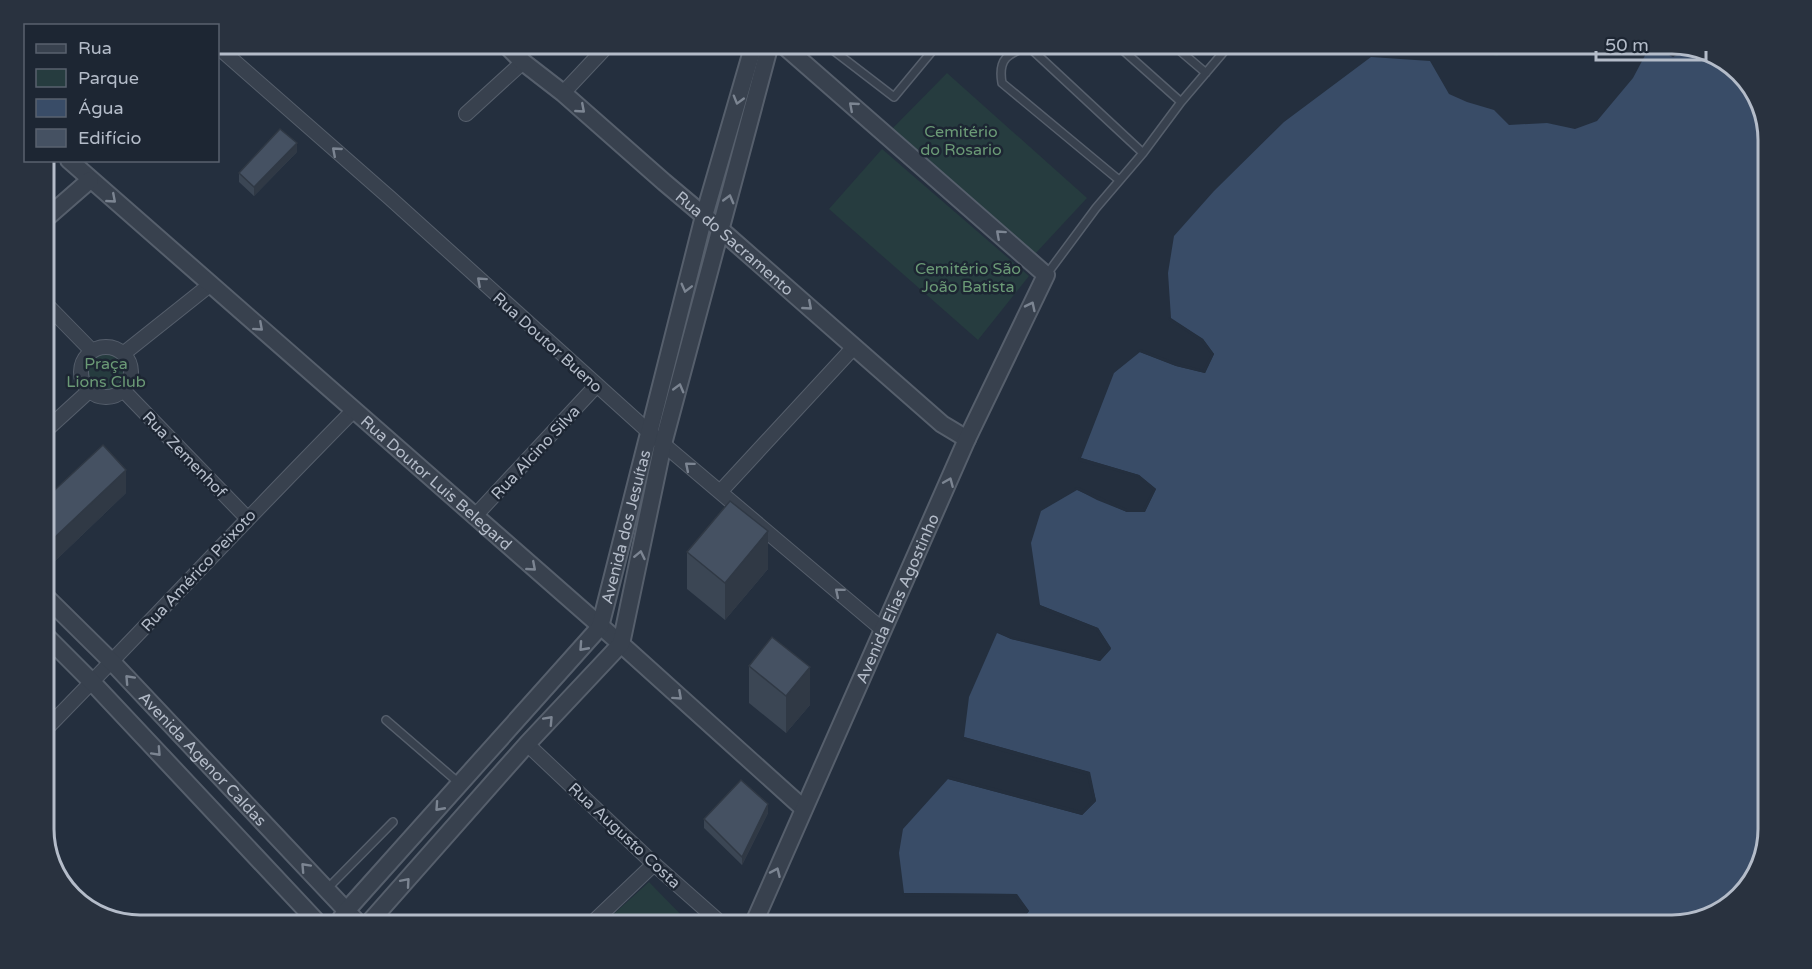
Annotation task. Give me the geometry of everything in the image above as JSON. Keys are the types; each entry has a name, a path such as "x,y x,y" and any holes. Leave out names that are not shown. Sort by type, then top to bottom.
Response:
{"street":[{"name":"Rua Doutor Bueno","path":"226,54 390,198 648,432 883,630"},
{"name":"Rua do Sacramento","path":"516,54 942,424 967,439"},
{"path":"562,93 599,54"},
{"name":"Avenida dos Jesuítas","path":"344,915 600,627 704,216 751,54"},
{"name":"Avenida dos Jesuítas","path":"621,644 663,444 767,54"},
{"path":"793,54 1046,275"},
{"path":"466,114 524,62"},
{"name":"Rua Doutor Luis Belegard","path":"71,162 621,644 803,808"},
{"path":"54,211 90,180"},
{"name":"Avenida Elias Agostinho","path":"758,915 967,439 1046,275"},
{"path":"123,354 211,284"},
{"path":"54,312 92,351"},
{"path":"720,492 854,346"},
{"path":"103,347 114,348 123,354 129,362 131,372 129,381 123,390 107,397 89,391 81,378 81,370 82,362 92,351 103,347"},
{"name":"Rua Alcino Silva","path":"474,517 596,386"},
{"name":"Rua Zemenhof","path":"123,390 247,518"},
{"path":"54,423 89,391"},
{"name":"Rua Américo Peixoto","path":"54,720 353,411"},
{"name":"Avenida Agenor Caldas","path":"54,605 112,662 350,915"},
{"name":"Avenida Agenor Caldas","path":"54,644 310,915"},
{"path":"378,915 527,744 621,644"},
{"name":"Rua Augusto Costa","path":"527,744 711,915"},
{"path":"199,797 221,778"},
{"path":"601,915 654,864"}],"lane":[{"path":"838,54 894,97 930,54"},
{"path":"1011,54 1003,60 1000,72 1002,83 1119,180"},
{"path":"1040,54 1143,153"},
{"path":"1127,54 1181,102"},
{"path":"1184,54 1206,73"},
{"path":"1046,275 1181,102 1222,54"},
{"path":"386,720 460,784"},
{"path":"327,890 393,822"}],"green space":[{"name":"Cemitério do Rosario","path":"947,73 1087,198 1034,255 889,132"},
{"name":"Cemitério São João Batista","path":"882,149 1029,276 978,340 829,209"},
{"name":"Praça Lions Club","path":"106,351 114,352 121,357 126,364 126,380 121,387 114,392 106,393 98,392 91,387 86,380 85,372 86,364 91,357 98,352"},
{"path":"649,882 681,915 613,915"}],"water":[{"path":"1646,54 1667,54 1673,57 1683,55 1710,63 1737,83 1749,102 1758,134 1758,829 1755,851 1749,867 1737,886 1729,894 1705,908 1672,915 1026,915 1029,911 1016,894 904,893 899,853 903,829 948,779 1082,815 1096,801 1089,772 964,737 969,697 997,633 1011,639 1100,661 1111,649 1098,628 1040,605 1031,543 1041,511 1077,490 1127,512 1145,511 1156,489 1139,475 1081,458 1114,373 1140,352 1176,366 1205,373 1214,354 1203,339 1171,318 1168,273 1174,236 1214,191 1284,122 1371,57 1430,61 1449,94 1494,110 1509,125 1547,123 1575,129 1597,121 1633,78"}],"pier":[{"path":"1168,317 1203,339 1214,354 1205,373 1176,366 1137,351 1140,349 1203,370 1211,354 1201,341 1169,320"},
{"path":"1078,457 1139,475 1156,489 1145,512 1127,512 1074,488 1078,487 1127,509 1143,509 1153,490 1138,477 1079,461"},
{"path":"1037,604 1098,628 1111,648 1100,661 1011,639 995,631 1099,658 1108,648 1096,630 1039,608"},
{"path":"961,737 1090,772 1096,801 1082,815 948,779 946,777 949,776 1081,811 1093,800 1087,775 963,740"},
{"path":"901,893 1017,894 1029,911 1026,915 1022,915 1025,911 1015,897 904,896"}],"building":[{"path":"280,129 297,143 254,187 239,173"},
{"path":"103,445 126,470 54,538 54,491"},
{"path":"730,501 768,531 725,583 687,552"},
{"path":"772,637 810,667 786,696 749,666"},
{"path":"741,780 768,804 742,857 704,819"}]}
